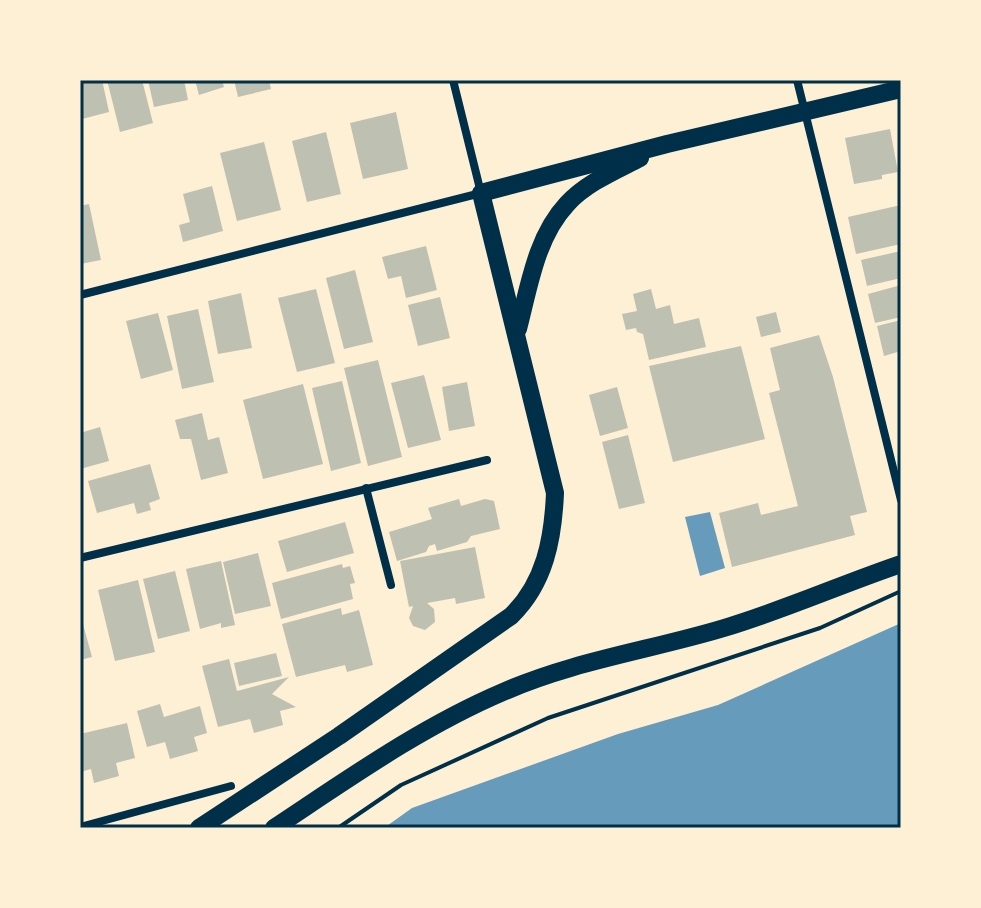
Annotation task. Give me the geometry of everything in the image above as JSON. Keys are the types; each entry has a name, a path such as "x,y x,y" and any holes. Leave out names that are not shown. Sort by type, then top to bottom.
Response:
{"main road":[{"path":"199,828 339,736 511,616 525,603 536,585 553,533 555,493 481,193 804,110 901,89"},
{"path":"516,334 537,253 566,205 591,184 667,144"},
{"path":"274,828 371,764 459,712 505,690 726,627 901,564"}],"street":[{"path":"80,295 481,193 453,80"},
{"path":"797,80 901,500"},
{"path":"80,558 487,460"},
{"path":"366,488 391,585"},
{"path":"80,827 231,786"}],"path":[{"path":"338,828 401,785 548,718 820,628 901,591"}],"water":[{"path":"710,512 725,568 700,576 685,517"},
{"path":"901,623 901,828 384,828 412,808 618,734 718,705"}],"building":[{"path":"102,80 109,112 82,119 80,82"},
{"path":"107,80 142,80 153,123 120,132"},
{"path":"148,80 184,80 188,100 154,107"},
{"path":"195,80 222,80 224,87 199,95"},
{"path":"234,80 269,80 271,89 238,97"},
{"path":"396,112 408,169 363,179 350,123"},
{"path":"890,129 898,172 882,175 882,179 854,184 845,138"},
{"path":"326,132 341,194 307,202 292,141"},
{"path":"264,142 281,210 237,221 220,153"},
{"path":"212,186 223,231 183,242 179,225 190,222 183,194"},
{"path":"89,204 101,260 80,264 80,206"},
{"path":"901,205 901,244 856,254 848,217"},
{"path":"426,246 437,290 406,298 401,276 388,279 382,257"},
{"path":"901,251 901,278 867,286 861,260"},
{"path":"355,270 373,342 344,349 326,278"},
{"path":"901,285 901,317 875,323 868,294"},
{"path":"316,289 335,363 297,372 278,298"},
{"path":"651,289 656,309 670,305 674,324 699,318 706,347 649,360 643,334 636,328 626,330 622,314 637,311 633,294"},
{"path":"241,293 252,348 218,354 208,301"},
{"path":"440,297 450,338 418,346 408,305"},
{"path":"198,309 214,382 182,389 167,316"},
{"path":"776,312 781,332 761,337 756,317"},
{"path":"158,313 173,370 141,379 126,321"},
{"path":"901,320 901,351 884,356 877,326"},
{"path":"819,335 833,377 867,512 850,516 855,535 732,567 719,513 758,503 761,515 798,506 769,393 780,390 770,348"},
{"path":"741,346 765,439 673,462 649,366"},
{"path":"378,360 402,457 368,466 344,368"},
{"path":"424,375 441,440 408,448 391,383"},
{"path":"342,381 361,463 331,471 312,388"},
{"path":"467,382 475,426 449,431 442,387"},
{"path":"303,384 323,464 263,479 243,400"},
{"path":"617,387 628,428 600,436 589,395"},
{"path":"202,413 208,440 219,437 228,473 201,480 191,439 180,439 175,420"},
{"path":"100,427 109,461 80,469 80,433"},
{"path":"628,435 645,503 619,509 602,442"},
{"path":"150,464 160,499 149,503 151,510 137,514 134,503 97,513 88,481"},
{"path":"459,499 461,506 485,499 494,501 500,529 471,536 467,542 437,551 435,544 429,546 426,552 397,561 389,532 432,519 428,508"},
{"path":"345,522 354,553 287,572 278,541"},
{"path":"475,547 485,598 456,604 455,598 427,603 434,609 435,622 425,630 413,626 409,618 413,606 409,607 400,561"},
{"path":"258,553 271,606 235,614 223,562"},
{"path":"221,561 235,625 221,628 221,623 200,629 186,569"},
{"path":"342,564 343,568 350,566 355,583 350,584 353,599 281,619 272,583"},
{"path":"175,571 190,631 158,639 143,579"},
{"path":"138,580 155,652 115,661 98,590"},
{"path":"341,608 342,615 359,610 373,665 347,672 345,665 296,677 282,624"},
{"path":"80,613 92,657 80,660"},
{"path":"276,653 282,676 239,686 234,663"},
{"path":"229,659 237,691 289,677 272,694 296,707 280,711 283,725 254,733 250,719 218,727 202,666"},
{"path":"160,704 164,717 200,706 207,733 194,737 198,751 170,759 165,742 147,747 137,711"},
{"path":"127,723 135,758 116,763 119,776 94,783 91,769 80,772 80,734"}]}
